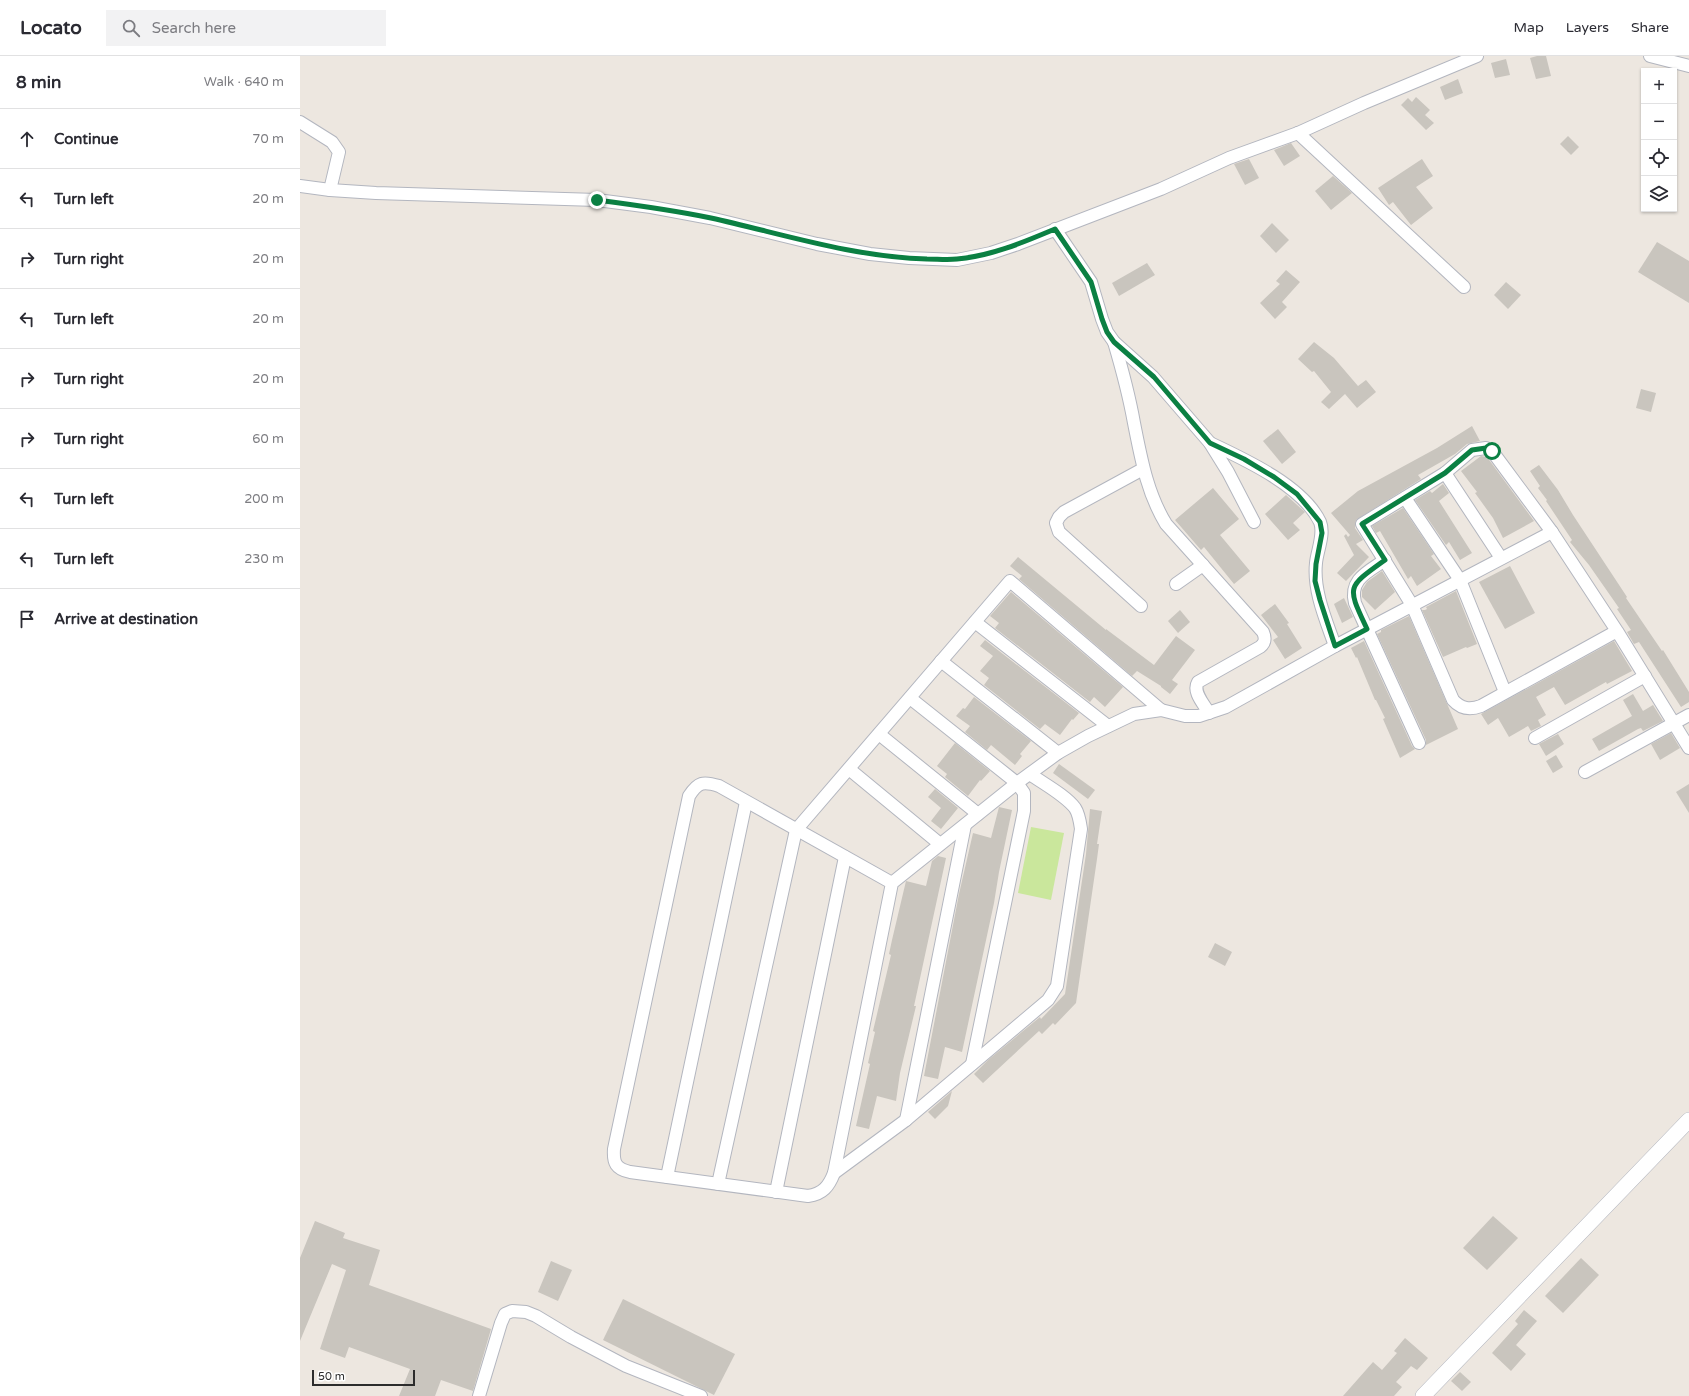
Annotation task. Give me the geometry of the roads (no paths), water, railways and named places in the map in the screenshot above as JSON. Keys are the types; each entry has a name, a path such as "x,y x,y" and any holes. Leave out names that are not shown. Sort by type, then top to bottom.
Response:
{"street":[{"path":"300,186 330,190 605,201 651,207 710,218 818,244 870,254 909,258 957,260 991,253 1018,244 1161,189 1229,158 1298,133 1364,103 1477,56"},
{"path":"1650,56 1689,66"},
{"path":"300,122 332,142 339,152 330,190"},
{"path":"1298,133 1464,287"},
{"path":"1055,229 1091,282 1107,332 1114,342 1154,377 1210,443 1228,472 1254,522"},
{"path":"1114,342 1126,386 1143,469 1159,512 1166,524 1265,636 1263,644 1260,647 1198,682 1196,691 1209,713"},
{"path":"1210,443 1244,459 1274,477 1297,494 1320,522 1322,533 1316,564 1315,581 1335,646"},
{"path":"1617,631 1474,709 1465,709 1457,705 1453,700 1412,605 1362,524 1445,473 1472,450 1486,448 1492,451 1552,532 1617,631 1689,748"},
{"path":"1142,606 1059,532 1056,523 1064,512 1143,469"},
{"path":"1445,473 1501,558"},
{"path":"1405,498 1460,580 1505,692"},
{"path":"892,882 719,786 710,783 700,784 694,788 690,796 616,1141 614,1163 618,1168 630,1172 808,1196 816,1195 825,1190 834,1173 892,882 1017,783 1058,753 1088,736 1134,714 1161,710 1185,716 1209,713 1226,707 1335,646 1552,532"},
{"path":"1385,560 1357,582 1353,594 1355,603 1419,743"},
{"path":"1176,584 1203,565"},
{"path":"718,1184 796,830 1010,581 1161,710"},
{"path":"975,622 1108,726"},
{"path":"941,661 1058,753"},
{"path":"1535,738 1645,676"},
{"path":"910,698 1017,783 1024,793 1024,811 972,1064"},
{"path":"1585,772 1689,715"},
{"path":"879,734 978,814"},
{"path":"849,769 940,844"},
{"path":"834,1173 906,1120 1048,1000 1057,986 1080,839 1080,818 1075,809 1068,802 1030,774"},
{"path":"667,1177 746,802"},
{"path":"906,1120 965,825"},
{"path":"776,1192 845,857"},
{"path":"1423,1396 1689,1120"},
{"path":"479,1396 500,1323 505,1314 512,1311 526,1312 536,1316 571,1337 626,1366 701,1396"}]}
